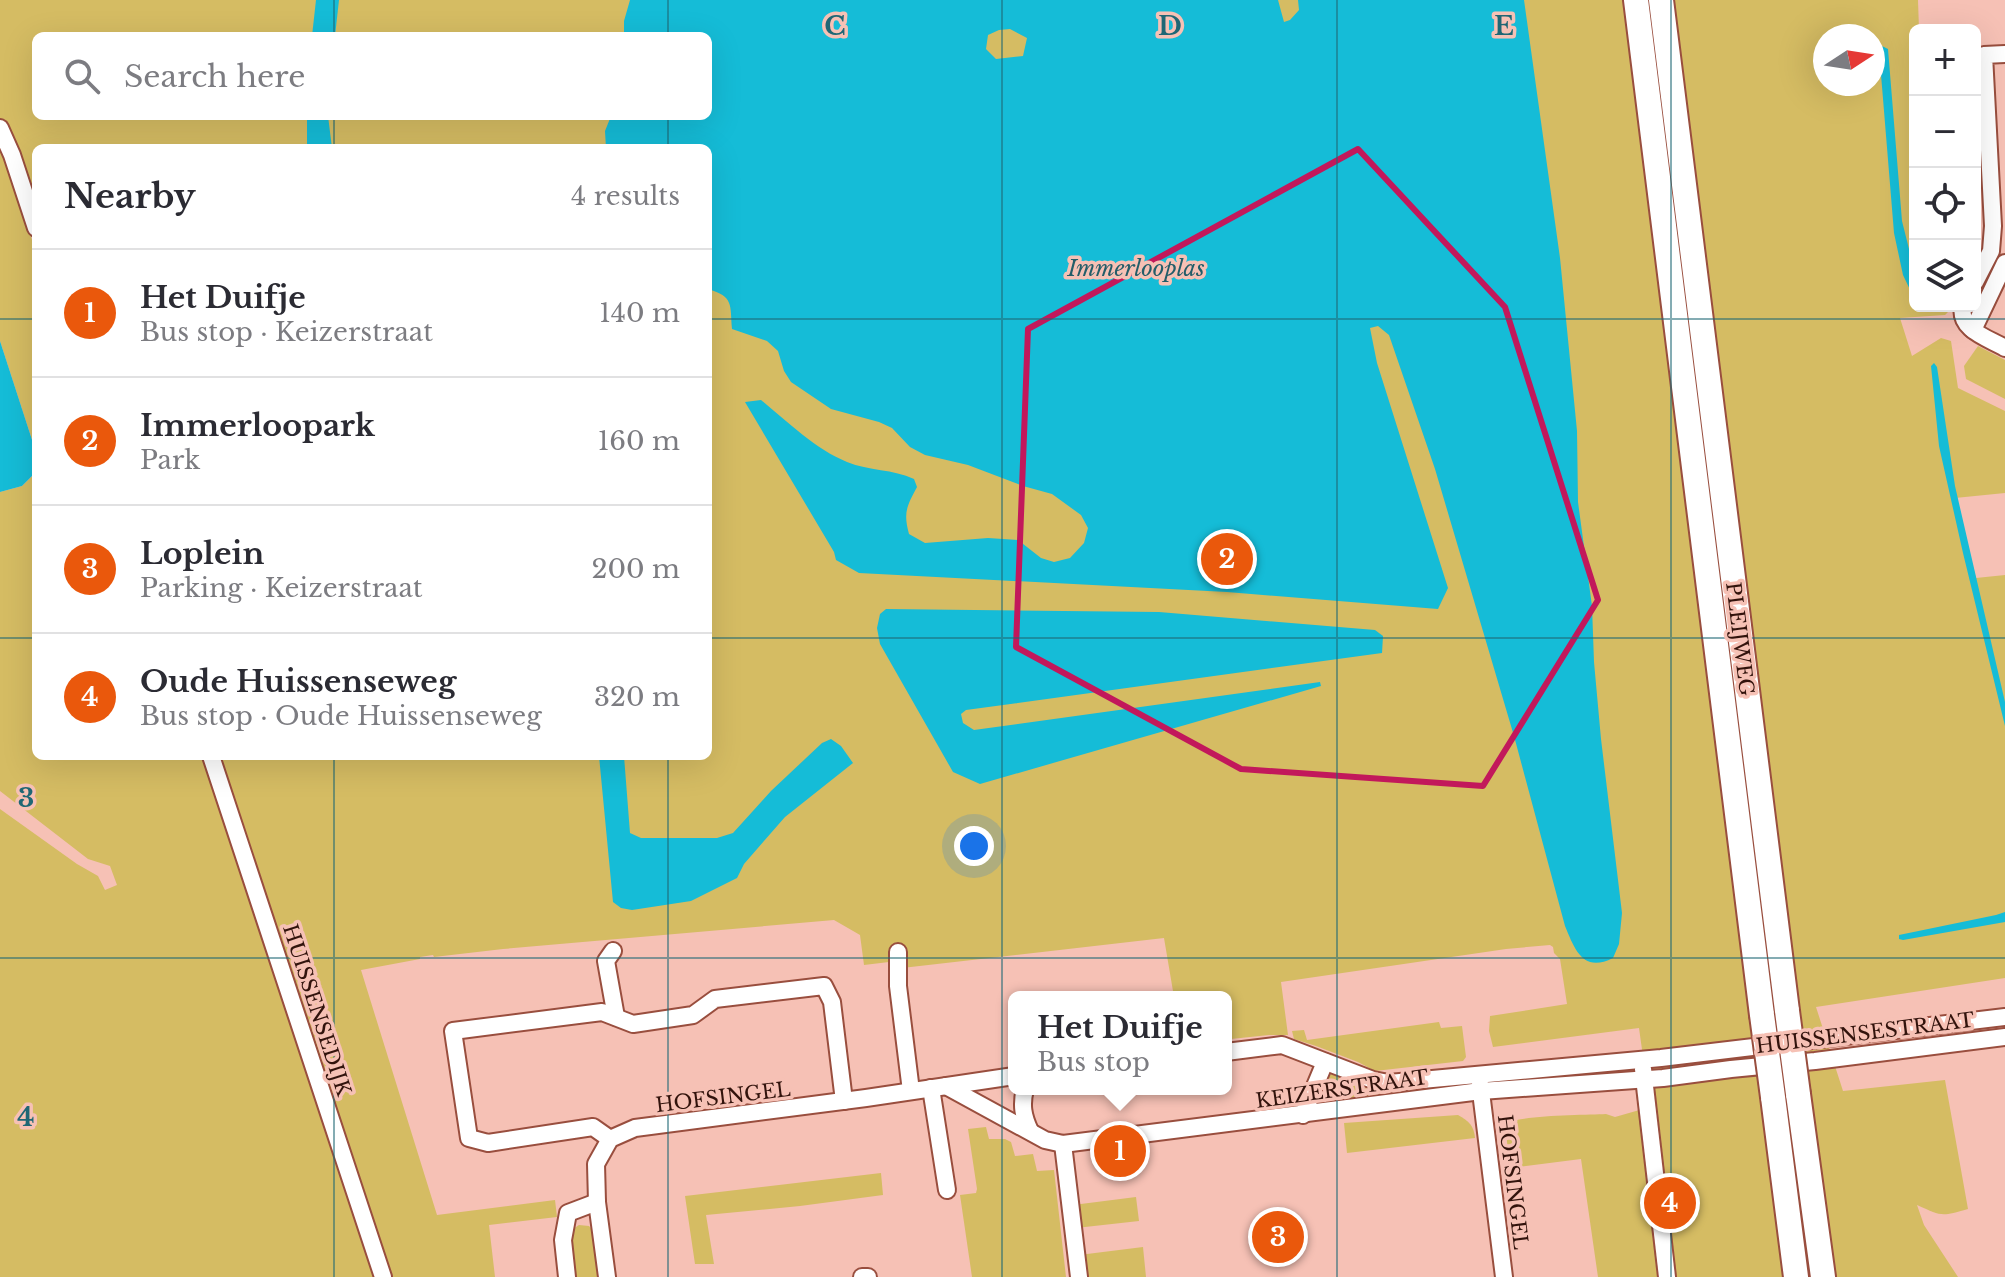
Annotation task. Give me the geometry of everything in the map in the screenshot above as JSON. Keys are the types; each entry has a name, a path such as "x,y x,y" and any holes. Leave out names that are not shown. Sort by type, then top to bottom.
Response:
{"highway":[{"name":"PLEIJWEG","path":"1636,0 1794,1277"},
{"name":"PLEIJWEG","path":"1661,0 1823,1277"}],"street":[{"path":"1981,270 1999,226 1984,55 2005,54"},
{"path":"0,128 32,216"},
{"path":"1973,330 2005,263"},
{"path":"1962,312 1964,322 1973,330 2005,348"},
{"name":"HUISSENSEDIJK","path":"212,760 383,1277"},
{"path":"613,951 606,961 616,1017"},
{"path":"898,952 898,986 911,1091"},
{"path":"607,1277 597,1202 596,1164 610,1139 593,1127 488,1143 469,1138 453,1031 602,1012 633,1024 693,1015 715,999 824,986 832,1002 844,1101"},
{"name":"HUISSENSESTRAAT","path":"1733,1050 2005,1017"},
{"name":"HUISSENSESTRAAT","path":"1731,1069 2005,1037"},
{"name":"KEIZERSTRAAT","path":"1232,1051 1282,1045 1373,1080 1389,1083 1644,1080 1731,1069"},
{"name":"KEIZERSTRAAT","path":"939,1087 1045,1140 1063,1144 1303,1115 1480,1083 1733,1050"},
{"path":"1641,1060 1667,1277"},
{"path":"1303,1115 1325,1062"},
{"path":"947,1190 939,1087 1008,1077"},
{"name":"HOFSINGEL","path":"1480,1083 1504,1277"},
{"name":"HOFSINGEL","path":"610,1139 635,1128 939,1087"},
{"path":"1023,1095 1021,1102 1024,1118 1030,1131"},
{"path":"1063,1144 1079,1277"},
{"path":"567,1277 563,1240 568,1213 597,1202"}],"highlighted area":[{"path":"1358,149 1505,307 1598,600 1483,786 1241,769 1016,647 1028,329"}],"shaded area":[{"path":"0,0 1918,0 1919,24 1909,24 1909,312 1948,312 1945,315 1900,318 1912,356 1941,338 1951,341 1958,388 2005,411 2005,493 1955,498 1976,578 2005,575 2005,978 1816,1007 1843,1091 1945,1080 1968,1209 1941,1214 1917,1205 1924,1225 1958,1277 1598,1277 1581,1159 1510,1168 1505,1124 1552,1116 1606,1114 1615,1117 1650,1107 1639,1028 1493,1047 1489,1031 1490,1016 1567,1004 1560,959 1550,945 1281,982 1288,1035 1232,1039 1232,991 1173,991 1164,938 902,968 898,958 890,953 889,962 864,965 860,935 834,920 433,955 361,970 437,1215 555,1200 557,1217 489,1225 495,1277 389,1277 216,760 712,760 712,144 32,144 32,204 0,128"},
{"path":"0,149 32,240 32,440 0,341"},
{"path":"1978,346 2005,360 2005,399 1966,379 1964,366"},
{"path":"32,476 32,760 204,760 376,1277 0,1277 0,809 98,876 105,890 117,885 110,866 88,859 0,791 0,492 22,486"},
{"path":"1439,1022 1441,1028 1462,1026 1466,1057 1463,1061 1375,1071 1294,1039 1292,1031 1304,1030 1307,1040"},
{"path":"1331,1074 1367,1089 1393,1090 1443,1084 1444,1092 1319,1106 1318,1093"},
{"path":"1458,1115 1470,1124 1475,1138 1347,1153 1344,1123"},
{"path":"986,1127 989,1139 1011,1142 1015,1156 1033,1154 1037,1171 1054,1170 1066,1277 972,1277 960,1195 976,1193 977,1189 968,1129"},
{"path":"881,1173 883,1195 706,1215 714,1264 695,1264 685,1196"},
{"path":"1136,1197 1139,1221 1076,1228 1073,1205"},
{"path":"579,1225 589,1226 596,1234 602,1277 575,1277 571,1235"},
{"path":"1143,1247 1146,1277 1082,1277 1079,1255"}],"water":[{"path":"316,0 339,0 335,32 312,32"},
{"name":"Immerlooplas","path":"630,0 1278,0 1284,22 1299,10 1298,0 1524,0 1560,258 1577,431 1578,502 1592,606 1601,739 1622,913 1619,944 1613,958 1603,962 1587,961 1577,951 1565,926 1514,736 1435,469 1389,335 1378,326 1370,328 1377,363 1448,588 1438,609 1227,592 859,573 836,560 745,402 761,400 835,457 914,479 917,487 907,509 907,526 909,534 925,543 988,538 1018,540 1041,558 1054,562 1070,558 1084,543 1088,528 1081,515 1052,494 968,465 925,455 910,447 892,428 831,409 791,382 778,351 767,341 732,329 729,303 712,291 712,144 606,144 605,131 609,120 712,120 712,32 624,32","holes":["1010,29 1027,38 1023,56 996,59 986,49 988,35"]},
{"path":"1885,48 1888,49 1902,221 1909,249 1909,288 1903,275 1894,233 1883,96"},
{"path":"307,120 328,120 332,144 307,144"},
{"path":"0,341 32,440 32,476 22,486 0,492"},
{"path":"1934,363 1955,486 2005,702 2005,726 1939,446 1931,366"},
{"path":"886,609 1159,612 1375,630 1383,636 1382,653 966,710 961,714 963,723 974,730 1320,682 1321,686 980,784 953,772 880,644 877,628 880,614"},
{"path":"831,739 841,746 853,763 785,817 744,864 737,878 691,901 632,910 621,908 613,902 599,760 624,760 630,833 641,838 717,838 733,833 771,791 822,743"},
{"path":"2005,912 2005,922 1899,939 1899,935"}],"place":[{"name":"Immerloopark","path":"1227,559"},
{"name":"Het Duifje","path":"1120,1151"},
{"name":"Oude Huissenseweg","path":"1670,1203"},
{"name":"Loplein","path":"1278,1237"}]}
